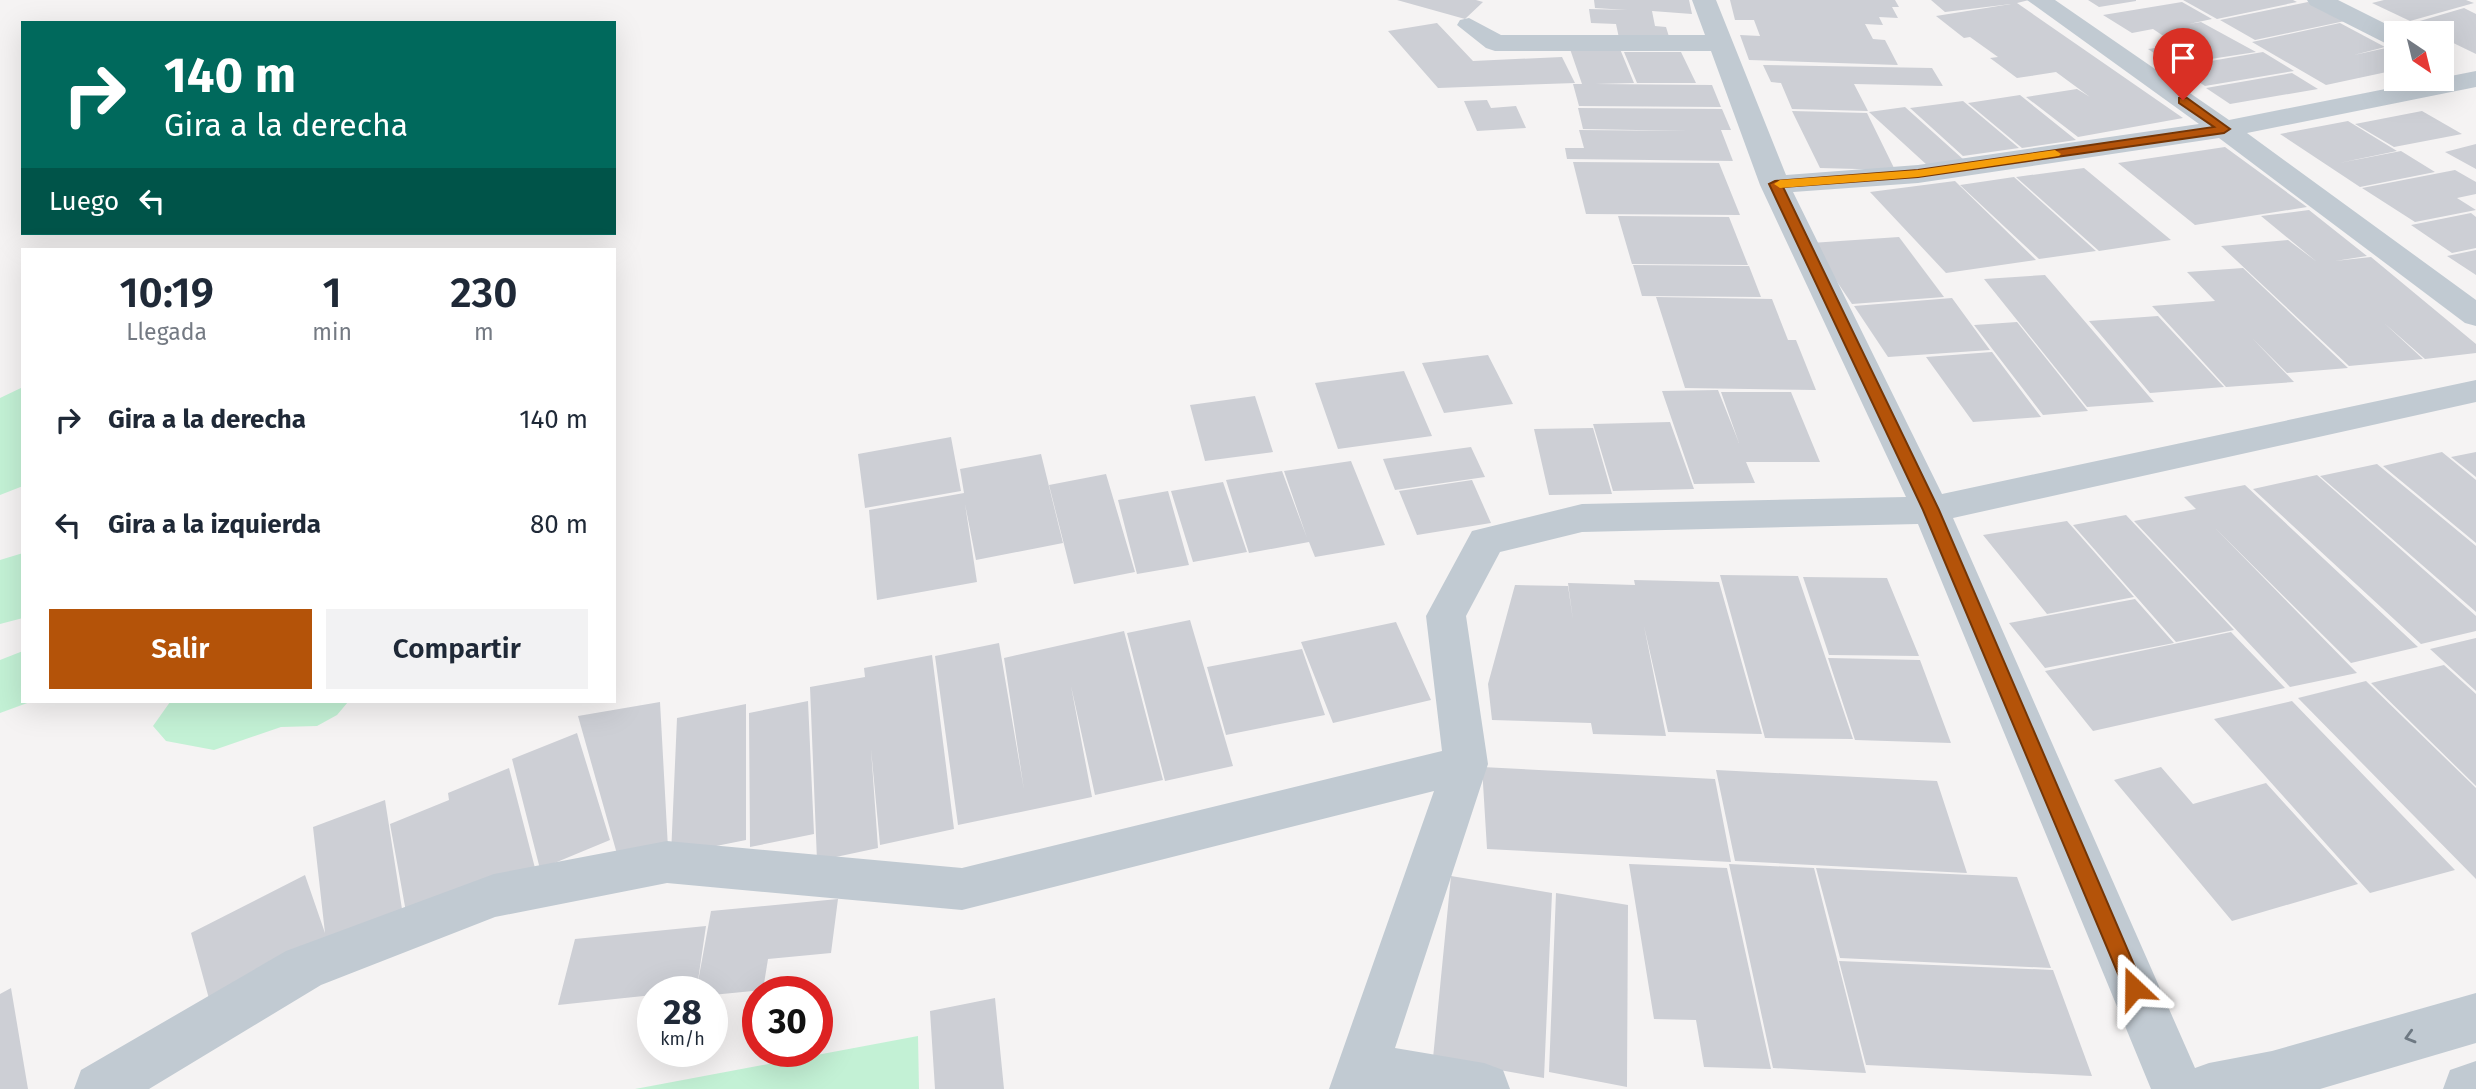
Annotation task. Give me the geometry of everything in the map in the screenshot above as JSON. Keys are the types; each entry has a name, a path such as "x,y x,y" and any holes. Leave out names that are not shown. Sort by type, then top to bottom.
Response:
{"street":[{"path":"1704,0 1775,184 1931,510 2177,1089"},
{"path":"2039,0 2224,129 2476,316"},
{"path":"2319,0 2384,33"},
{"path":"1469,24 1495,43 1719,43"},
{"path":"2454,68 2476,79"},
{"path":"1775,184 1918,174 2224,129 2476,79"},
{"path":"1484,1089 1359,1079 1466,764 1446,616 1486,541 1582,518 1931,510 2476,391"},
{"path":"100,1089 304,968 494,896 667,862 962,889 1466,764"},
{"path":"2209,1089 2272,1077 2476,1018"},
{"path":"2469,1089 2476,1087"}],"green space":[{"path":"21,388 21,487 0,495 0,398"},
{"path":"21,554 21,619 0,624 0,560"},
{"path":"21,652 21,703 27,703 0,713 0,660"},
{"path":"169,703 347,703 337,715 317,726 281,727 214,750 166,741 153,726"},
{"path":"918,1036 919,1089 635,1089 752,1067 833,1067 833,1052"}],"building":[{"path":"1397,0 1476,0 1483,2 1465,19"},
{"path":"1594,0 1689,0 1692,14 1652,11 1655,26 1666,27 1670,40 1619,38 1616,24 1591,23 1589,9 1627,10 1595,8"},
{"path":"1730,0 1895,0 1899,7 1892,7 1898,18 1879,17 1883,25 1865,24 1873,39 1885,40 1898,65 1749,60 1740,35 1760,36 1754,20 1735,20"},
{"path":"1931,0 2029,0 2017,3 2183,118 2078,137 2026,97 2077,89 2090,97 2056,72 2017,78 1990,58 1998,57 1970,37 1964,38 1936,16 2011,4 1945,12"},
{"path":"2088,0 2136,0 2136,1 2099,7"},
{"path":"2183,0 2293,0 2297,2 2217,19"},
{"path":"2384,0 2466,0 2474,3 2410,21 2372,3"},
{"path":"2182,2 2212,19 2189,24 2201,22 2256,52 2172,65 2148,49 2177,45 2153,29 2132,33 2103,15"},
{"path":"2308,2 2345,21 2255,40 2220,20"},
{"path":"2464,8 2476,14 2476,54 2454,43 2454,21 2420,21"},
{"path":"1437,23 1473,61 1562,57 1575,83 1438,88 1388,31"},
{"path":"2340,23 2384,46 2354,55 2384,48 2384,73 2326,85 2252,42"},
{"path":"1570,49 1620,49 1634,83 1595,84 1712,85 1721,107 1579,106 1573,84 1582,84"},
{"path":"1624,52 1681,52 1696,83 1637,83"},
{"path":"2263,52 2294,71 2205,86 2176,67"},
{"path":"1763,65 1932,68 1943,86 1854,84 1868,111 1792,109 1781,83 1771,82"},
{"path":"2292,73 2318,89 2230,104 2206,88"},
{"path":"2020,95 2076,140 2022,148 1968,103"},
{"path":"1487,100 1491,108 1516,106 1526,128 1477,131 1464,101"},
{"path":"1963,101 2019,148 1963,156 1910,108"},
{"path":"1905,107 1964,160 1927,165 1869,112"},
{"path":"1578,108 1722,109 1731,130 1721,130 1733,161 1567,159 1565,148 1584,148 1579,130 1689,131 1583,129"},
{"path":"1792,111 1867,113 1895,170 1820,168"},
{"path":"2422,111 2462,134 2394,147 2355,124"},
{"path":"2348,121 2397,151 2339,163 2401,151 2435,172 2360,187 2280,134"},
{"path":"2476,144 2476,169 2445,152"},
{"path":"2225,147 2307,207 2195,225 2118,163"},
{"path":"1573,162 1719,163 1740,215 1586,214"},
{"path":"2084,168 2171,240 2099,251 2016,177"},
{"path":"2455,170 2476,182 2476,194 2457,198 2476,210 2415,222 2362,188"},
{"path":"2014,177 2096,251 2039,259 1960,185"},
{"path":"1955,181 2036,260 1946,273 1870,192"},
{"path":"2309,210 2367,256 2335,261 2371,257 2476,344 2476,353 2425,359 2384,323 2423,359 2349,366 2221,246 2288,240 2317,262 2261,216"},
{"path":"2471,213 2476,217 2476,248 2452,253 2411,225"},
{"path":"1618,216 1729,217 1748,265 1632,264"},
{"path":"1899,237 1944,297 1852,304 1811,243"},
{"path":"2476,250 2476,275 2447,256"},
{"path":"1633,265 1749,266 1761,297 1642,296"},
{"path":"2243,268 2348,368 2287,373 2252,338 2294,382 2226,387 2152,306 2215,301 2187,272"},
{"path":"2045,275 2154,402 2087,407 1984,279"},
{"path":"1656,297 1772,299 1788,340 1796,340 1816,390 1685,388"},
{"path":"1952,298 1990,350 1888,357 1854,306"},
{"path":"2158,316 2224,387 2150,393 2089,321"},
{"path":"2017,322 2088,411 2043,415 1974,325"},
{"path":"1992,352 2041,417 1973,422 1926,357"},
{"path":"1488,355 1513,404 1444,413 1422,363"},
{"path":"1404,371 1432,436 1338,449 1315,383"},
{"path":"1718,390 1739,443 1721,392 1791,392 1820,462 1746,462 1755,483 1694,484 1662,391"},
{"path":"1255,396 1273,452 1205,461 1190,405"},
{"path":"1670,422 1694,489 1613,491 1593,424"},
{"path":"1593,428 1612,494 1549,495 1534,429"},
{"path":"951,437 961,491 865,508 858,454"},
{"path":"1471,447 1485,477 1395,490 1383,459"},
{"path":"2442,452 2476,480 2476,543 2383,466"},
{"path":"2476,452 2476,477 2451,457"},
{"path":"1041,454 1063,543 976,560 965,504 977,582 877,600 869,510 964,493 960,469"},
{"path":"1351,461 1385,545 1315,557 1309,542 1249,553 1226,480 1282,471 1307,538 1284,471"},
{"path":"2377,464 2476,546 2476,612 2320,476"},
{"path":"1106,474 1135,572 1074,584 1049,485"},
{"path":"2317,475 2476,616 2476,631 2421,644 2253,489"},
{"path":"1472,480 1491,523 1417,535 1399,491"},
{"path":"1223,482 1247,552 1193,562 1171,491"},
{"path":"2245,485 2418,647 2351,663 2215,528 2357,673 2290,687 2134,521 2196,509 2184,497"},
{"path":"1168,491 1189,565 1137,574 1118,500"},
{"path":"2126,515 2234,630 2176,642 2073,525"},
{"path":"2067,521 2134,597 2047,614 1983,535"},
{"path":"1720,575 1798,576 1853,739 1765,738"},
{"path":"1803,577 1887,578 1919,656 1829,655"},
{"path":"1634,580 1719,582 1762,734 1668,732 1644,626 1666,736 1593,734 1591,723 1492,720 1488,684 1515,585 1568,586 1573,620 1568,583 1635,585"},
{"path":"2135,599 2174,643 2045,668 2009,623"},
{"path":"1190,620 1233,766 1165,781 1127,633"},
{"path":"1396,622 1431,700 1333,723 1301,642"},
{"path":"1124,631 1163,780 1095,795 1071,686 1092,797 958,825 935,656 999,643 1024,790 1004,658"},
{"path":"2231,632 2285,688 2093,731 2045,671"},
{"path":"2476,638 2476,691 2430,649"},
{"path":"1302,649 1325,715 1226,735 1207,667"},
{"path":"932,655 954,829 880,845 871,749 878,848 817,861 810,687 865,677 864,668"},
{"path":"1828,658 1920,660 1951,743 1855,740"},
{"path":"2444,665 2476,694 2476,786 2371,683"},
{"path":"2366,681 2476,788 2476,879 2298,698"},
{"path":"808,701 814,834 750,847 749,713"},
{"path":"2292,701 2455,870 2370,893 2214,719"},
{"path":"660,702 668,848 619,861 578,716"},
{"path":"746,704 746,840 671,855 677,718"},
{"path":"577,733 610,840 540,869 512,759"},
{"path":"1482,767 1715,779 1731,862 1487,849"},
{"path":"2161,767 2193,804 2266,783 2358,884 2232,921 2114,780"},
{"path":"509,768 535,868 408,923 390,824 449,800 448,793"},
{"path":"1716,770 1937,781 1967,873 1735,861"},
{"path":"385,800 404,922 211,1006 191,933 305,875 325,933 313,827"},
{"path":"1629,864 1727,868 1771,1069 1704,1067 1696,1020 1654,1019"},
{"path":"1729,864 1814,868 1866,1073 1773,1068"},
{"path":"1816,868 2017,877 2051,968 1840,958"},
{"path":"1451,876 1552,893 1544,1078 1433,1058"},
{"path":"1556,893 1628,905 1627,1087 1549,1072"},
{"path":"838,899 831,953 768,959 765,976 742,976 742,992 728,993 728,976 699,976 711,911"},
{"path":"706,926 699,976 637,976 637,997 558,1005 575,939"},
{"path":"1839,961 2053,970 2092,1076 1866,1065"},
{"path":"11,988 28,1089 0,1089 0,994"},
{"path":"995,998 1004,1089 935,1089 930,1011"}],"slow traffic":[{"path":"1780,184 1918,174 2055,154"}],"route":[{"path":"2134,988 1931,510 1775,184 1918,174 2224,129 2183,100"}]}
